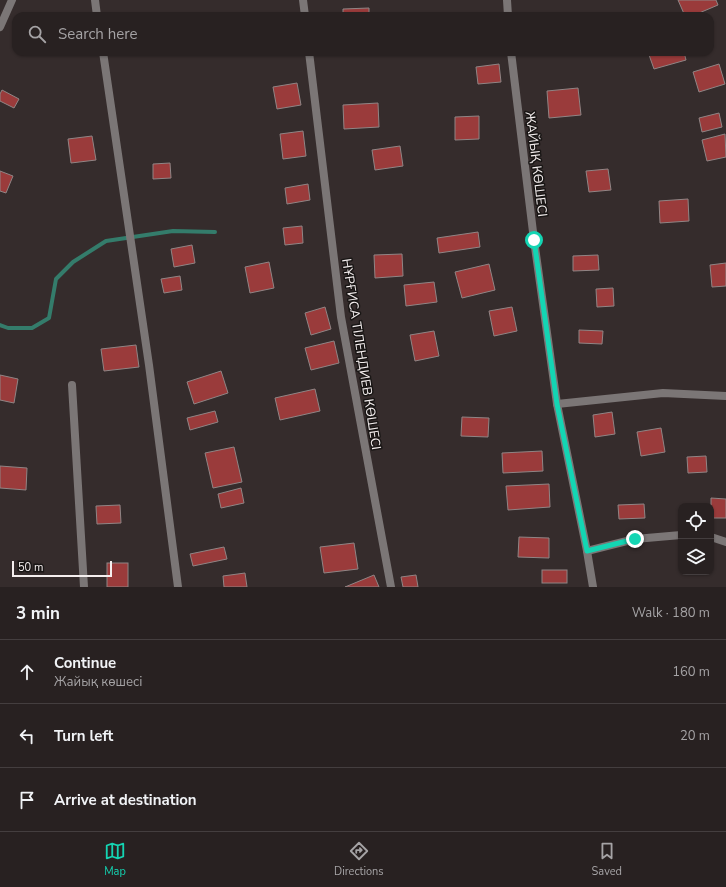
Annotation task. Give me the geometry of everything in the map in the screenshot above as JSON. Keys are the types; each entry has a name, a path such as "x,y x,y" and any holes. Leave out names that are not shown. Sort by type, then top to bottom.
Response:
{"street":[{"path":"0,27 12,0"},
{"path":"95,0 96,12"},
{"path":"303,0 304,12"},
{"path":"507,0 508,12"},
{"path":"104,56 149,365 178,587"},
{"name":"НҰРҒИСА ТІЛЕНДИЕВ КӨШЕСІ","path":"309,56 341,317 390,587"},
{"name":"ЖАЙЫҚ КӨШЕСІ","path":"511,56 534,240 557,404 593,587"},
{"path":"72,385 84,587"},
{"path":"557,404 663,393 726,396"},
{"path":"587,551 635,539 678,535"},
{"path":"714,538 726,542"}],"building":[{"path":"678,0 716,0 718,5 701,12 683,12"},
{"path":"369,8 369,12 343,12 343,9"},
{"path":"649,56 685,56 686,60 654,69"},
{"path":"499,64 501,82 478,84 476,67"},
{"path":"719,64 725,84 699,92 693,72"},
{"path":"297,83 301,105 277,109 273,87"},
{"path":"578,88 581,115 549,118 547,91"},
{"path":"2,90 19,99 14,108 0,101 0,94"},
{"path":"378,103 379,127 344,129 343,105"},
{"path":"719,113 722,127 702,132 699,118"},
{"path":"479,116 479,139 455,140 455,117"},
{"path":"303,131 306,156 283,159 280,134"},
{"path":"725,134 726,157 707,161 702,140"},
{"path":"92,136 96,160 71,163 68,139"},
{"path":"400,146 403,166 375,170 372,150"},
{"path":"170,163 171,178 153,179 153,164"},
{"path":"608,169 611,190 589,192 586,171"},
{"path":"0,171 13,176 6,193 0,191"},
{"path":"308,184 310,200 287,204 285,188"},
{"path":"688,199 689,221 660,223 659,201"},
{"path":"302,226 303,243 285,245 283,228"},
{"path":"478,232 480,247 439,253 437,238"},
{"path":"192,245 195,263 174,267 171,249"},
{"path":"402,254 403,276 375,278 374,255"},
{"path":"598,255 599,270 573,271 573,256"},
{"path":"269,262 274,288 250,293 245,267"},
{"path":"726,263 726,286 712,287 710,265"},
{"path":"489,264 495,290 462,298 455,272"},
{"path":"180,276 182,290 164,293 161,279"},
{"path":"434,282 437,302 406,306 404,285"},
{"path":"613,288 614,306 597,307 596,289"},
{"path":"325,307 331,329 311,335 305,313"},
{"path":"512,307 517,331 494,336 489,311"},
{"path":"579,330 603,331 602,344 579,343"},
{"path":"434,331 439,356 415,361 410,335"},
{"path":"334,341 339,363 311,370 305,348"},
{"path":"136,345 139,367 104,371 101,349"},
{"path":"221,371 228,393 194,404 187,382"},
{"path":"0,375 18,379 14,403 0,400"},
{"path":"315,389 320,411 280,420 275,398"},
{"path":"215,411 218,422 190,430 187,418"},
{"path":"612,412 615,434 595,437 593,415"},
{"path":"462,417 489,418 488,437 461,436"},
{"path":"661,428 665,452 641,456 637,432"},
{"path":"234,447 242,482 213,488 205,453"},
{"path":"542,451 543,471 503,473 502,453"},
{"path":"706,456 707,472 688,473 687,457"},
{"path":"0,466 27,468 26,490 0,488"},
{"path":"549,484 550,507 508,510 506,486"},
{"path":"241,488 244,503 221,508 218,494"},
{"path":"711,498 726,499 726,518 714,518 714,503 711,503"},
{"path":"644,504 645,518 619,519 618,505"},
{"path":"120,505 121,523 97,524 96,506"},
{"path":"519,537 549,538 549,558 518,557"},
{"path":"354,543 358,569 324,573 320,547"},
{"path":"224,547 227,559 193,566 190,554"},
{"path":"107,563 128,563 128,587 107,587"},
{"path":"542,570 567,570 567,583 542,583"},
{"path":"245,573 247,587 224,587 223,576"},
{"path":"374,575 379,587 345,587"},
{"path":"416,575 418,587 403,587 401,577"}],"waterway":[{"path":"0,325 8,328 32,328 49,318 56,279 73,262 106,241 173,231 215,232"}],"route":[{"path":"534,240 557,404 587,551 635,539"}]}
